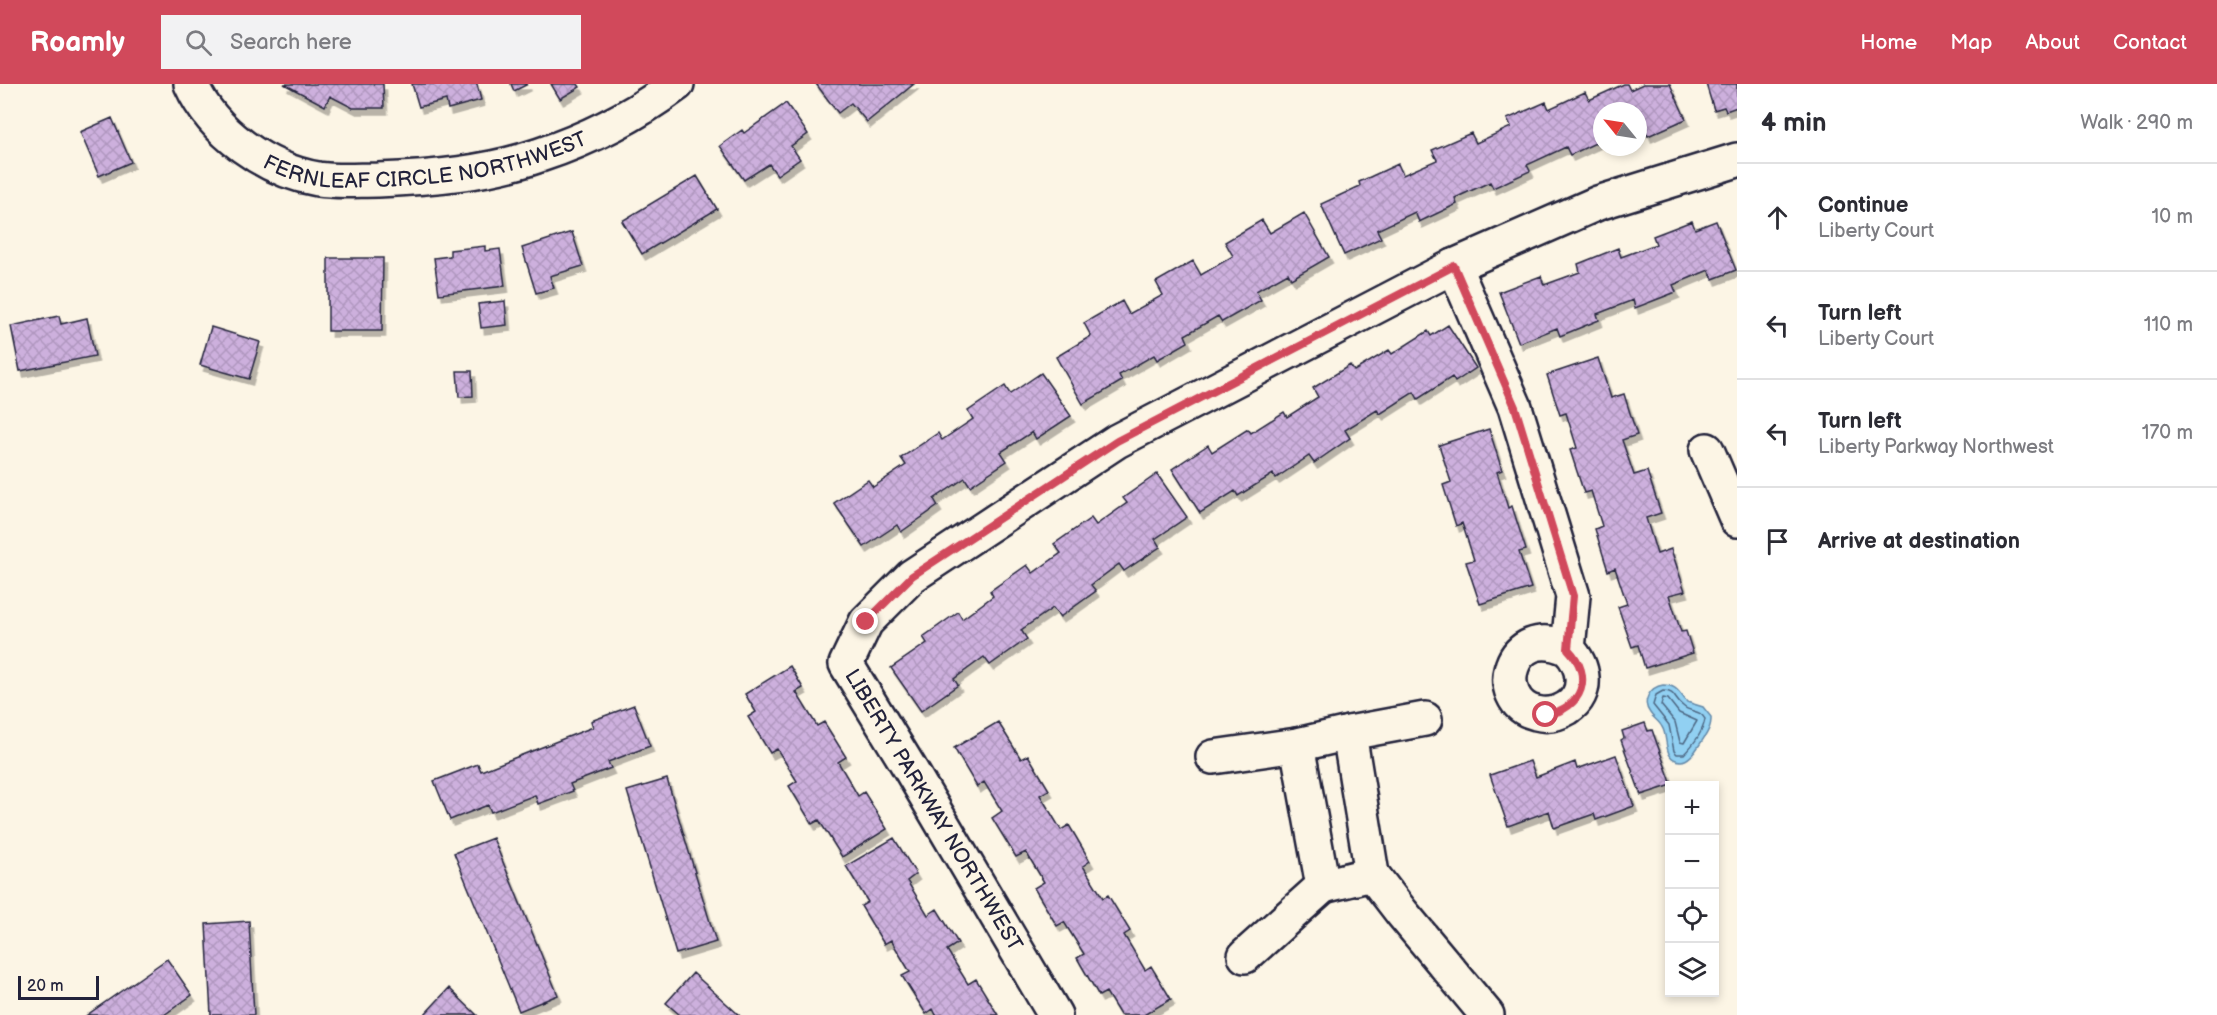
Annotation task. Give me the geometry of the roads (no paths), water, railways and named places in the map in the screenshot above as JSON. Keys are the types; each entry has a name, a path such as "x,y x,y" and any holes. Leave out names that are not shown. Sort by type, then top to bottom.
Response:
{"street":[{"name":"FERNLEAF CIRCLE NORTHWEST","path":"191,84 215,121 245,149 278,167 318,178 347,181 412,179 474,172 540,155 614,124 677,84"},
{"name":"LIBERTY PARKWAY NORTHWEST","path":"1054,1015 846,664 866,622 912,576 1117,441 1454,266 1598,203 1737,160"},
{"path":"1454,266 1515,407 1573,596 1568,649"},
{"path":"1707,450 1734,506"},
{"path":"1213,757 1297,745 1425,719"},
{"path":"1348,733 1372,874 1402,914 1487,1015"},
{"path":"1297,745 1323,886"},
{"path":"1245,956 1323,886 1372,874"}],"water":[{"path":"1658,686 1675,688 1687,702 1703,707 1711,717 1705,736 1693,754 1684,761 1671,757 1664,731 1647,708 1648,695"}]}
